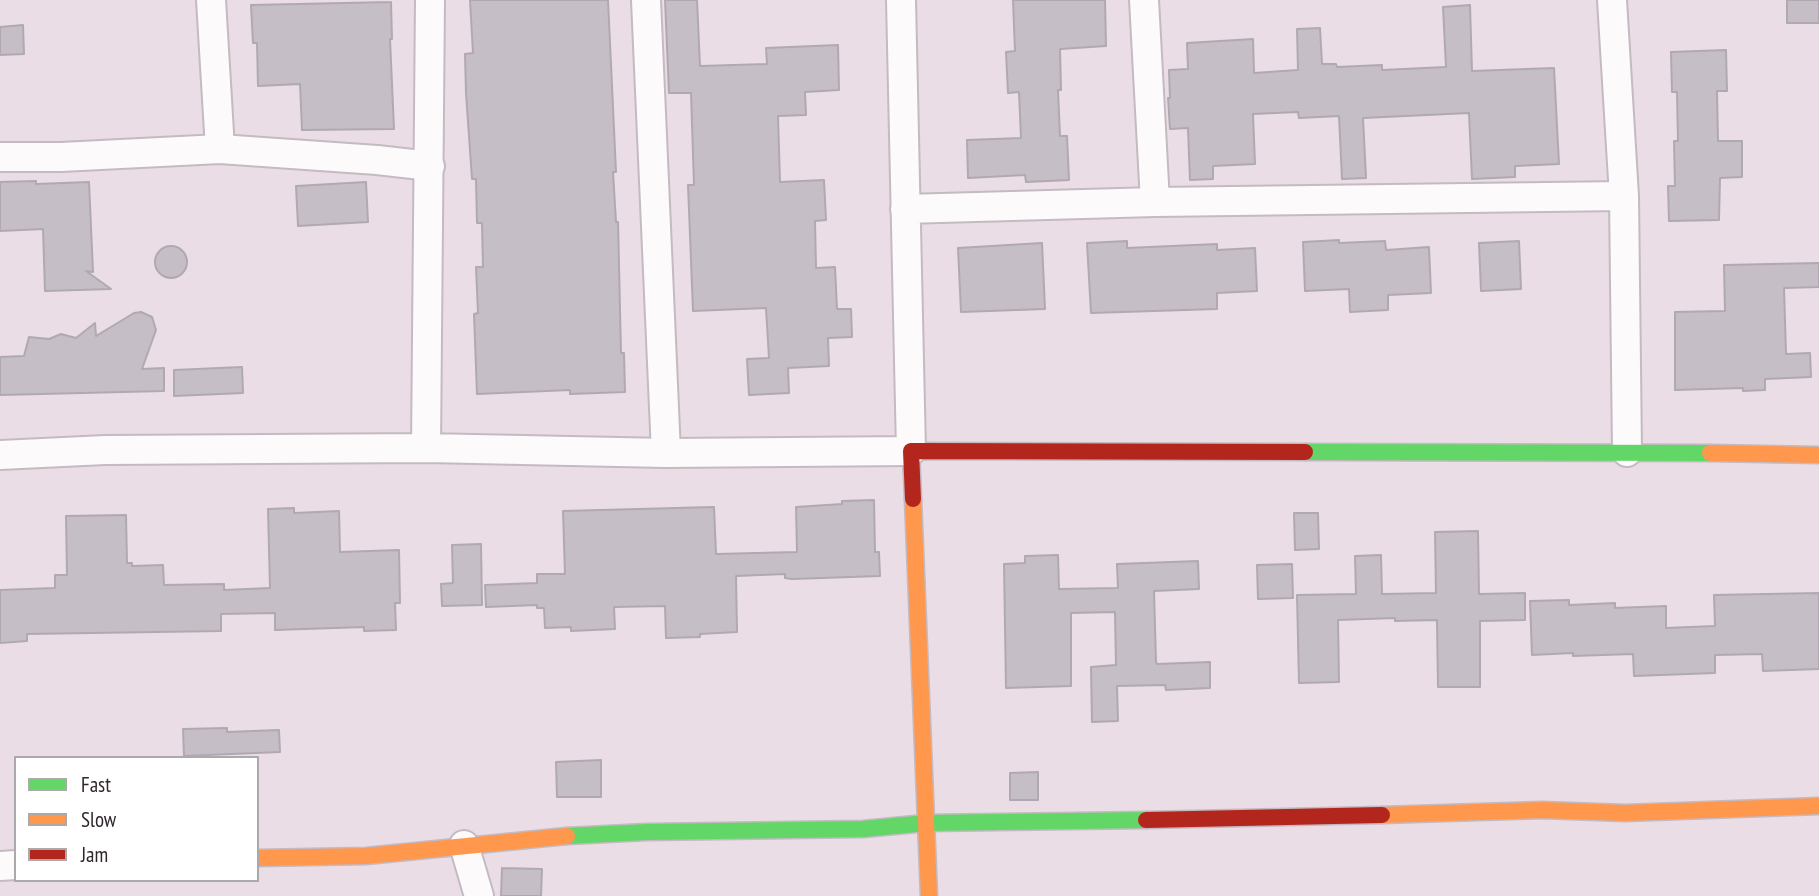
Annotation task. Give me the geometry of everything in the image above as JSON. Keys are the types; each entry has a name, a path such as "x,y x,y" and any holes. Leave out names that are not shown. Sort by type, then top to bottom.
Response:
{"street":[{"path":"211,0 220,149"},
{"path":"426,448 430,0"},
{"path":"646,0 666,453"},
{"path":"901,0 911,451 929,896"},
{"path":"1144,0 1155,202"},
{"path":"1612,0 1624,196 1626,452"},
{"path":"0,157 61,157 220,149 430,166"},
{"path":"905,209 1155,202 1624,196"},
{"path":"0,455 105,450 426,448 666,453 1626,452 1819,455"},
{"path":"259,858 366,856 533,838 647,832 838,830 926,823 1273,818 1529,810 1625,813 1819,806"},
{"path":"464,845 479,896"}],"building":[{"path":"470,0 608,0 616,172 613,172 618,222 621,353 624,353 625,392 570,394 570,390 477,394 474,314 478,313 476,267 483,267 482,223 477,223 476,179 472,179 466,93 465,54 473,53"},
{"path":"665,0 697,0 700,66 767,64 766,48 838,45 839,90 805,92 806,115 778,116 780,182 824,180 826,220 815,221 816,268 835,267 837,309 851,309 852,337 828,338 829,366 788,368 789,393 749,395 747,359 769,358 766,308 693,311 688,185 694,185 691,93 669,93"},
{"path":"1013,0 1105,0 1106,46 1060,49 1060,136 1067,136 1069,180 1026,182 1025,175 968,178 967,140 1021,138 1019,92 1008,93 1006,52 1015,51"},
{"path":"1787,0 1819,0 1819,23 1787,23"},
{"path":"391,2 394,129 302,130 300,84 258,86 257,43 253,43 251,5"},
{"path":"1470,5 1472,71 1554,68 1559,164 1515,166 1515,177 1472,179 1469,113 1363,118 1366,178 1342,179 1339,116 1299,118 1298,112 1253,114 1255,164 1213,166 1213,179 1190,180 1188,128 1170,129 1168,98 1169,70 1188,69 1187,43 1253,39 1254,73 1298,70 1297,29 1320,28 1322,64 1336,64 1337,67 1382,65 1382,70 1446,67 1443,7"},
{"path":"23,25 24,54 0,55 0,27"},
{"path":"1726,50 1727,91 1717,91 1718,141 1742,141 1742,177 1720,178 1719,220 1669,221 1668,186 1675,186 1674,141 1678,141 1677,92 1672,92 1671,52"},
{"path":"36,181 36,184 89,182 93,272 86,271 111,289 45,291 43,229 0,231 0,182"},
{"path":"366,182 368,222 298,226 296,186"},
{"path":"1339,240 1339,243 1385,241 1386,250 1429,247 1431,293 1388,295 1388,310 1350,312 1349,289 1305,291 1303,242"},
{"path":"1127,241 1127,248 1217,244 1217,250 1255,248 1257,291 1217,293 1217,309 1091,313 1087,243"},
{"path":"1519,241 1521,289 1481,291 1479,243"},
{"path":"1042,243 1045,309 961,312 958,248"},
{"path":"171,246 182,251 187,262 182,273 171,278 160,273 155,262 160,251"},
{"path":"1819,263 1819,287 1784,288 1786,354 1810,353 1811,377 1765,379 1765,390 1675,390 1675,312 1725,311 1724,265"},
{"path":"141,312 152,317 156,330 142,369 164,368 164,391 0,395 0,357 24,356 29,337 49,339 61,334 76,338 95,323 96,336 134,313"},
{"path":"242,367 243,393 174,396 174,370"},
{"path":"874,500 875,552 879,552 880,576 792,579 785,578 785,574 736,576 737,632 666,638 665,606 614,607 615,629 571,631 571,627 545,628 544,608 537,608 537,605 486,607 485,585 537,583 537,574 565,574 563,511 714,507 716,554 797,552 796,507"},
{"path":"294,508 294,513 339,511 340,552 399,550 400,603 395,603 396,630 364,631 364,627 275,630 275,613 221,614 221,631 27,634 27,641 0,643 0,590 55,588 55,575 67,575 66,516 126,515 127,563 132,563 132,566 163,565 164,585 224,584 224,590 270,588 268,509"},
{"path":"1294,513 1318,513 1319,549 1295,550"},
{"path":"1478,531 1479,594 1525,593 1525,620 1480,621 1480,687 1438,687 1437,620 1395,621 1395,618 1338,620 1339,682 1299,683 1297,595 1356,594 1355,556 1381,555 1382,594 1436,593 1435,532"},
{"path":"481,544 482,605 442,606 441,584 453,583 452,545"},
{"path":"1058,555 1059,589 1118,588 1117,564 1198,561 1199,589 1154,591 1156,662 1210,662 1210,688 1166,690 1165,685 1117,686 1118,721 1092,722 1091,667 1116,665 1115,612 1071,613 1071,686 1006,688 1004,564 1025,563 1025,556"},
{"path":"1292,564 1293,598 1258,599 1257,565"},
{"path":"1819,593 1819,669 1763,671 1762,654 1715,655 1715,673 1634,676 1633,654 1532,655 1530,601 1569,600 1569,605 1615,603 1615,608 1666,606 1666,628 1715,626 1714,595"},
{"path":"227,728 227,732 279,730 280,752 184,756 183,729"},
{"path":"601,760 601,797 557,797 556,762"},
{"path":"1038,772 1038,800 1010,800 1010,773"},
{"path":"502,868 542,869 541,896 501,896"}],"traffic: fast":[{"path":"1305,452 1710,453"},
{"path":"567,836 647,832 863,829 926,823 1146,820"}],"traffic: slow":[{"path":"1710,453 1819,455"},
{"path":"913,499 929,896"},
{"path":"1382,815 1543,810 1625,813 1819,806"},
{"path":"259,858 366,856 567,836"}],"traffic: jam":[{"path":"913,499 911,451 1305,452"},
{"path":"1146,820 1382,815"}]}
